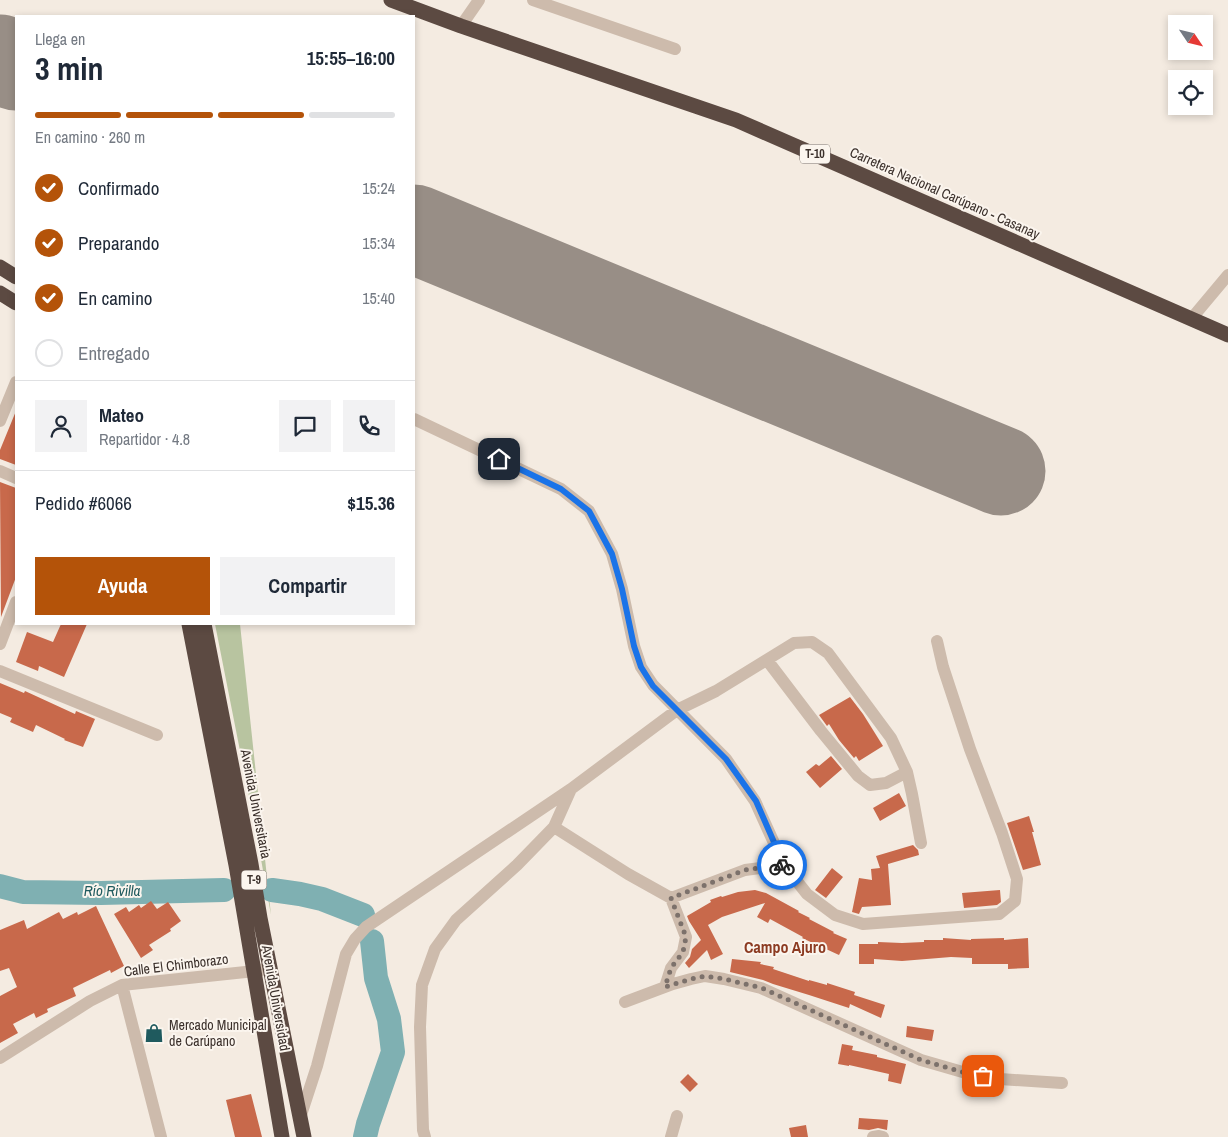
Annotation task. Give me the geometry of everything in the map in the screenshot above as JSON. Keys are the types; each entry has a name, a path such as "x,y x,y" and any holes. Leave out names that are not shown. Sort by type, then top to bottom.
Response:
{"highway":[{"name":"Carretera Nacional Carúpano - Casanay","path":"390,0 736,120 1228,335"},
{"path":"0,267 15,275"},
{"path":"0,293 15,302"},
{"name":"Avenida Universidad","path":"189,625 236,865 262,970 282,1137"},
{"name":"Avenida Universitaria","path":"204,625 262,970 304,1137"}],"street":[{"path":"461,26 479,0"},
{"path":"533,0 675,49"},
{"path":"1192,318 1228,275"},
{"path":"0,421 15,384"},
{"path":"415,419 561,489 589,511 612,554 622,589 634,646 641,667 653,686 726,759 756,801 784,865 807,894 835,916 863,924 999,914 1015,901 1018,879 970,749 943,668 937,641"},
{"path":"0,471 15,478"},
{"path":"0,644 15,605"},
{"path":"300,1118 317,1066 346,954 355,939 366,927 571,789 677,710 716,691 794,643 812,642 828,653 891,738 907,772 921,843"},
{"path":"767,660 858,776 870,785 886,783 907,772"},
{"path":"0,671 157,735"},
{"path":"424,1137 420,1027 422,985 435,950 456,920 517,865 554,827 571,789"},
{"path":"554,827 628,874 671,898 686,937 683,952 671,968 665,987"},
{"path":"671,898 745,870 784,865"},
{"name":"Calle El Chimborazo","path":"0,1058 90,1001 122,985 262,970"},
{"path":"626,1002 665,987 705,976 743,983 762,988 921,1060 966,1073 1000,1079 1062,1083"},
{"path":"122,985 161,1137"},
{"path":"671,1137 677,1116"},
{"path":"873,1137 883,1137"}],"green space":[{"path":"215,625 240,625 271,915"}],"building":[{"path":"15,413 15,465 0,459 0,450"},
{"path":"0,482 15,488 15,580 1,617"},
{"path":"61,625 87,625 64,677 39,666 38,671 16,662 27,632 53,642"},
{"path":"0,683 24,693 25,691 75,714 76,711 95,719 83,747 64,740 36,725 33,732 10,722 12,718 0,713"},
{"path":"850,697 883,746 859,761 856,756 854,758 829,724 827,726 819,715"},
{"path":"831,756 842,769 820,788 806,772 816,764 819,766"},
{"path":"899,793 906,806 880,821 873,808"},
{"path":"1029,816 1041,865 1023,870 1007,823"},
{"path":"913,845 918,850 919,855 888,864 891,905 862,907 859,914 852,912 859,878 872,880 871,869 880,868 876,856"},
{"path":"832,868 843,877 826,898 815,890"},
{"path":"755,890 766,893 833,933 847,939 839,955 802,938 770,919 768,923 757,917 765,903 722,917 708,925 723,954 711,960 707,950 689,968 685,963 690,957 692,949 701,940 687,916 711,902 710,900 738,892"},
{"path":"1000,890 1001,902 997,905 964,908 962,893"},
{"path":"151,901 157,909 168,902 181,921 170,929 171,931 149,945 153,950 141,958 114,914 126,907 129,912 139,905 141,908"},
{"path":"96,906 124,966 111,973 110,970 73,988 76,996 47,1009 48,1012 36,1018 34,1013 13,1024 18,1033 0,1043 0,996 17,987 9,968 0,971 0,930 24,920 27,929 59,912 63,919 77,912 78,915"},
{"path":"943,938 971,940 1004,938 1004,940 1028,938 1029,968 1008,969 1008,964 972,964 972,958 951,957 902,961 874,959 874,964 859,964 859,944 924,942 924,940 943,940"},
{"path":"732,959 761,962 760,964 774,967 773,969 809,981 827,985 827,983 855,992 854,995 885,1005 881,1018 850,1004 849,1008 763,980 730,972"},
{"path":"907,1026 934,1030 932,1041 906,1037"},
{"path":"842,1044 853,1046 852,1050 906,1064 901,1084 888,1081 889,1074 838,1064"},
{"path":"688,1074 698,1084 690,1092 680,1082"},
{"path":"251,1094 262,1137 235,1137 226,1100"},
{"path":"859,1118 888,1120 887,1130 878,1128 869,1130 858,1129"},
{"path":"806,1125 808,1137 791,1137 789,1128"}],"waterway":[{"name":"Río Rivilla","path":"0,886 23,892 101,893 224,890"},
{"name":"Río Rivilla","path":"272,890 322,899 363,915"},
{"name":"Río Rivilla","path":"365,1137 393,1052 389,1019 376,978 372,941"}],"runway":[{"path":"0,59 15,66"},
{"path":"415,229 1001,471"}],"way so far":[{"path":"782,865 745,870 671,898 686,937 683,952 671,968 665,987 705,976 762,988 921,1060 983,1076"}],"place":[{"name":"Mercado Municipal de Carúpano","path":"154,1033"}],"district":[{"name":"Campo Ajuro","path":"785,947"}],"route":[{"path":"499,459 561,489 589,511 612,554 622,589 634,646 641,667 653,686 726,759 756,801 784,865 782,865"}]}
